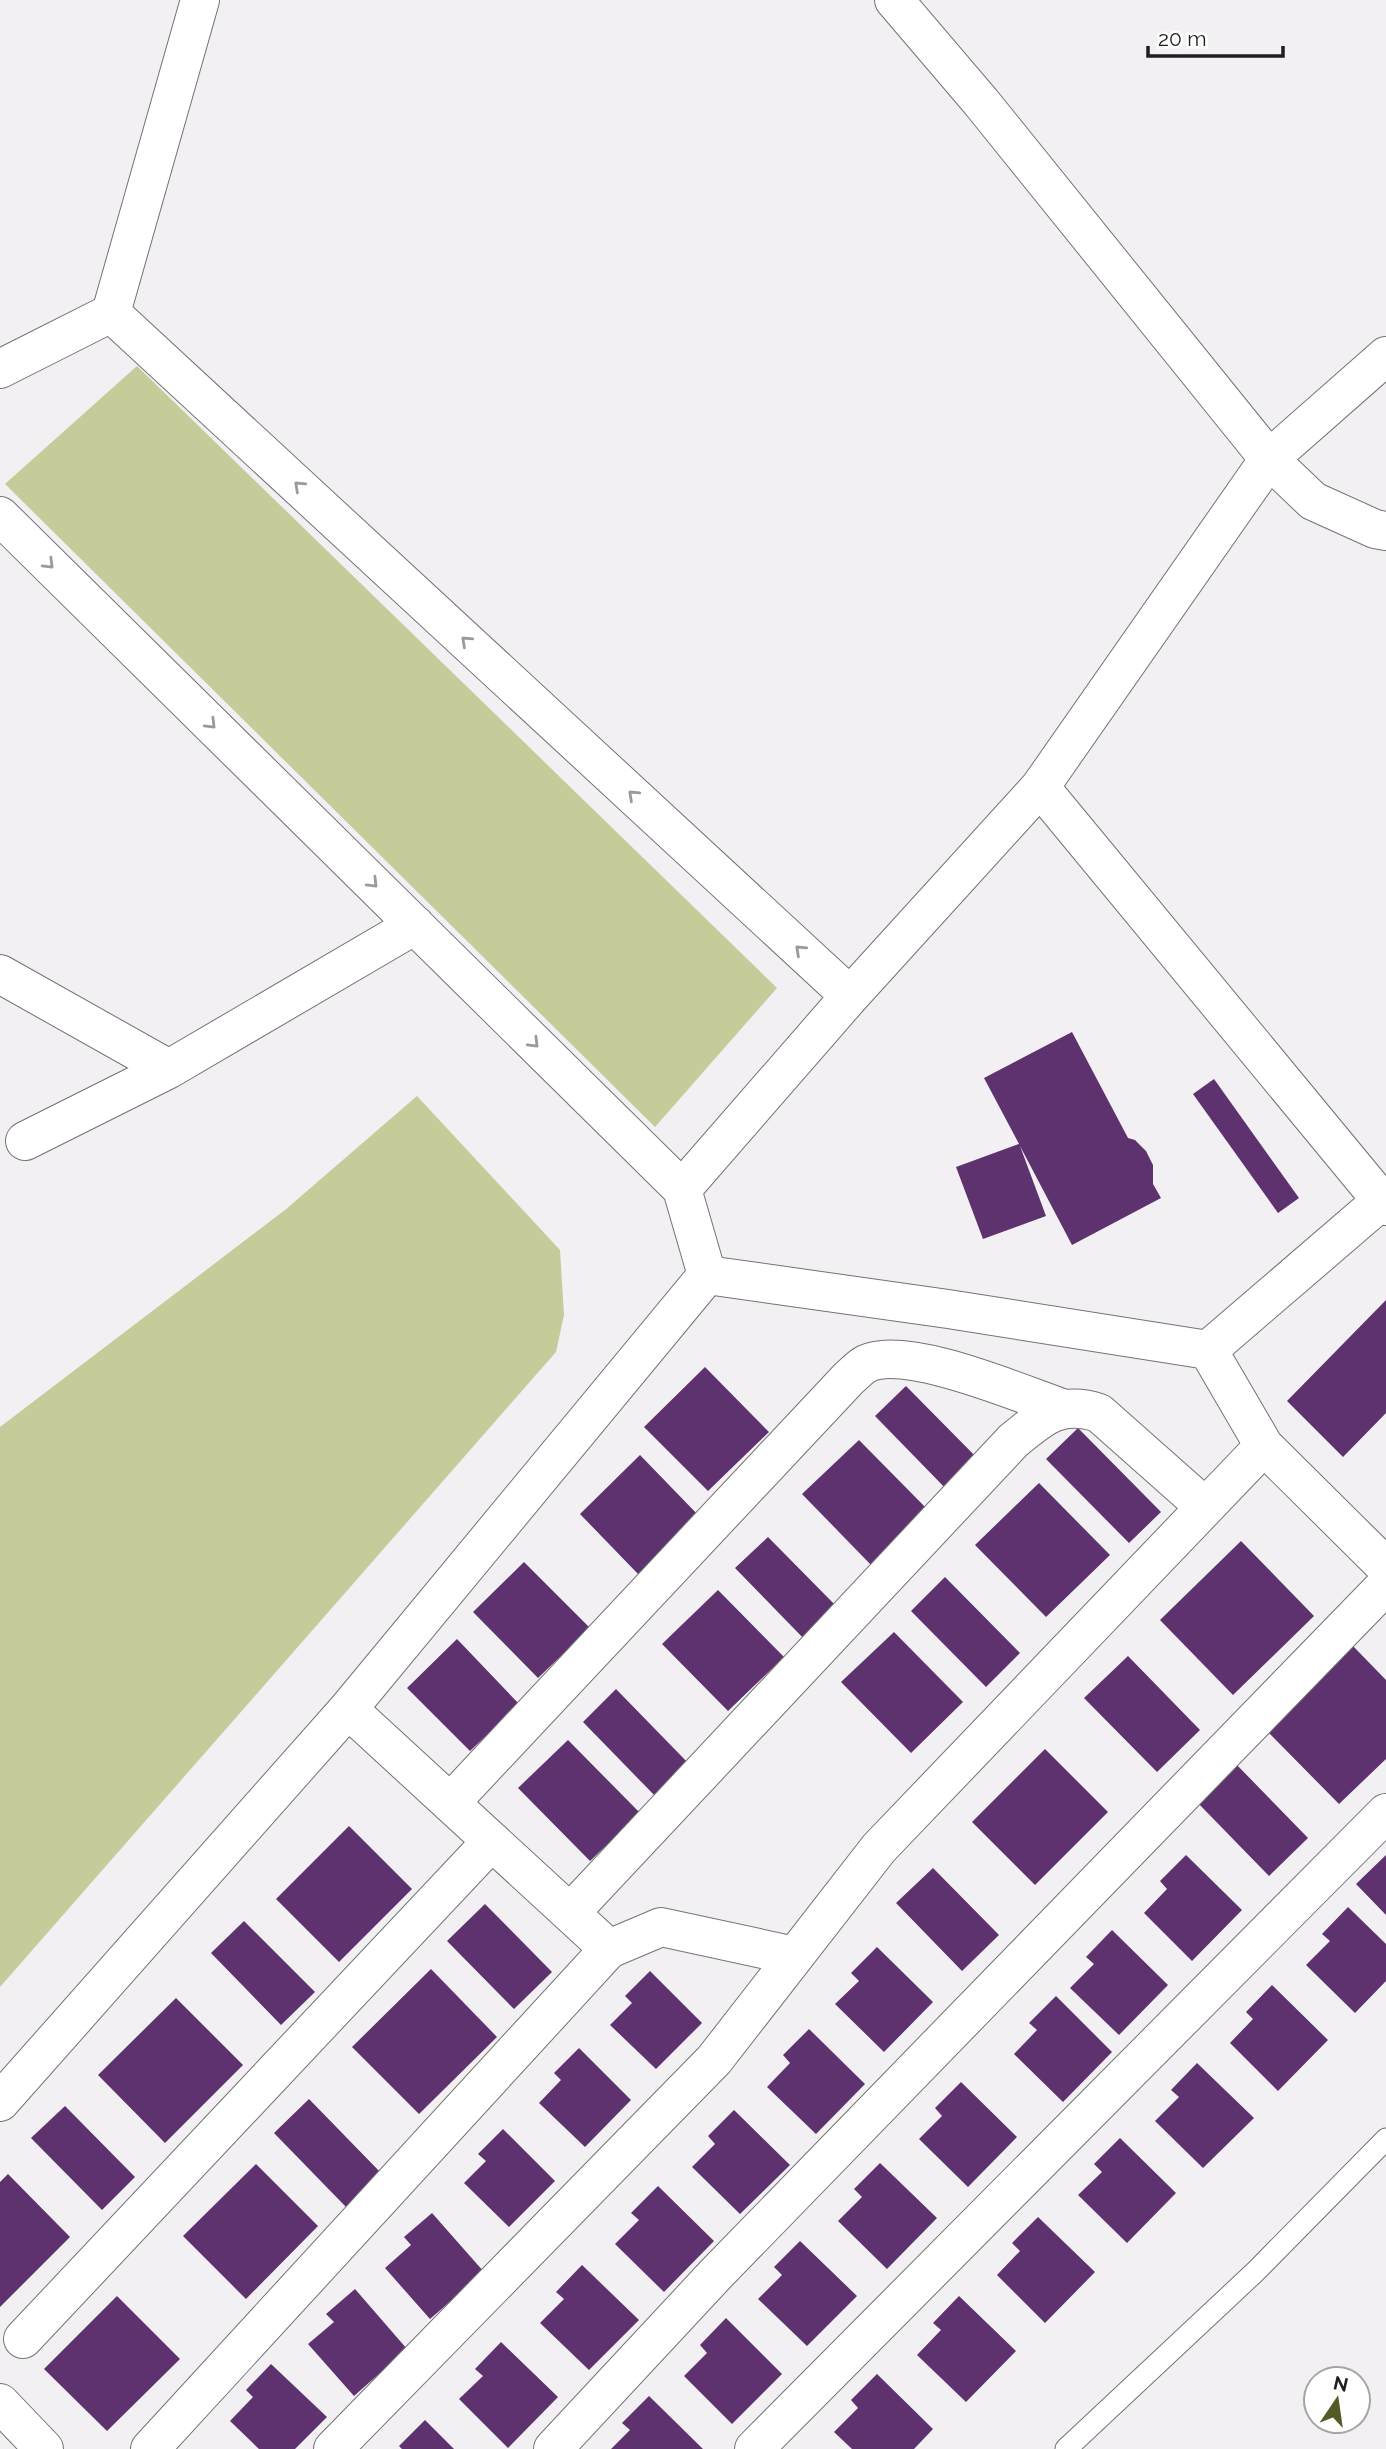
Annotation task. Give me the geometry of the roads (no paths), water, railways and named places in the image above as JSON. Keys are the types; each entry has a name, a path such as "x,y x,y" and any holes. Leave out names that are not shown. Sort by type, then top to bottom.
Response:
{"street":[{"path":"0,369 111,313 200,0"},
{"path":"894,0 981,102 1269,459 1313,501 1375,529 1386,531"},
{"path":"111,313 850,996"},
{"path":"682,1189 850,996 1040,787 1269,459 1386,356"},
{"path":"0,516 682,1189 707,1275"},
{"path":"707,1275 1209,1350 1384,1201 1040,787"},
{"path":"26,1141 169,1069 415,925"},
{"path":"0,974 169,1069"},
{"path":"0,2102 348,1709 707,1275"},
{"path":"1209,1350 1264,1446 1386,1567"},
{"path":"450,1803 849,1378 867,1364 890,1360 919,1362 959,1371 1062,1408 1083,1408 1099,1413 1205,1507"},
{"path":"570,1913 1013,1441 1037,1421 1062,1408"},
{"path":"333,2449 714,2060 879,1848 1264,1446"},
{"path":"552,2449 733,2256 1386,1585"},
{"path":"348,1709 610,1949"},
{"path":"754,2449 1386,1813"},
{"path":"23,2339 492,1841"},
{"path":"150,2449 610,1949 661,1927 795,1956"},
{"path":"0,2403 44,2449"}],"lane":[{"path":"1066,2449 1255,2272 1386,2139"}]}
